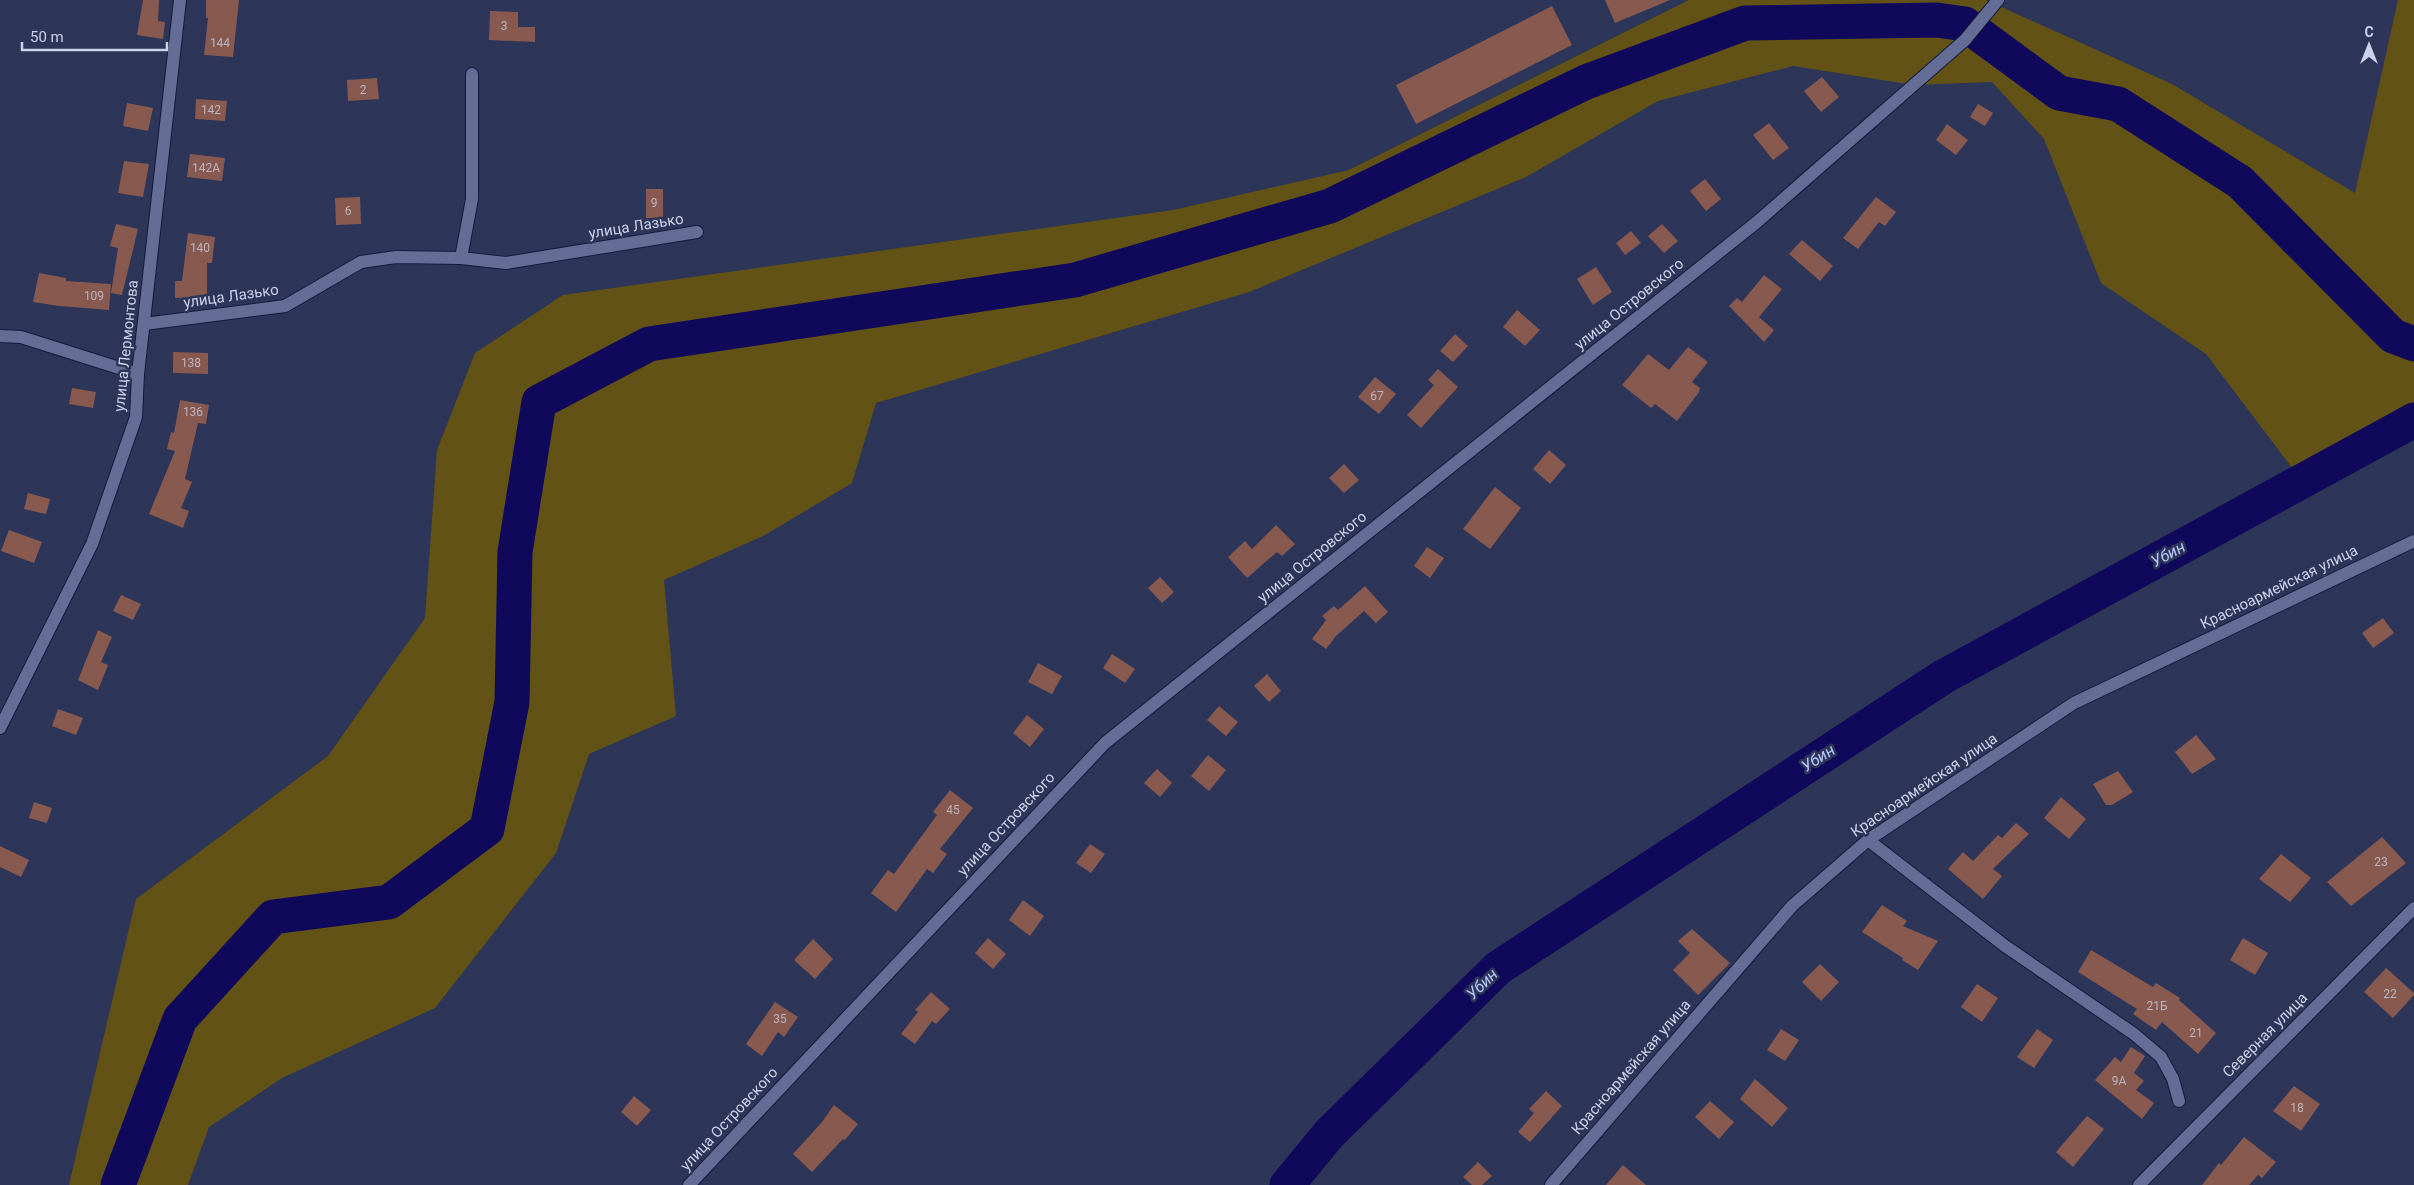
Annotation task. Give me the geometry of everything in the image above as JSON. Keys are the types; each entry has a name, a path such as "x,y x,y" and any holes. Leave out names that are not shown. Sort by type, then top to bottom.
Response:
{"street":[{"name":"улица Лермонтова","path":"0,728 92,544 136,417 138,374 180,0"},
{"name":"улица Островского","path":"689,1185 1105,743 1757,222 1965,40 1998,0"},
{"path":"461,258 472,199 472,74"},
{"name":"улица Лазько","path":"144,324 285,306 361,262 396,257 461,258 506,264 697,232"},
{"path":"0,336 21,337 138,374"},
{"name":"Красноармейская улица","path":"1551,1185 1792,906 1868,840 2074,703 2414,541"},
{"path":"1868,840 2005,946 2134,1034 2161,1057 2173,1079 2179,1100"},
{"name":"Северная улица","path":"2139,1185 2414,908"}],"shaded area":[{"path":"1689,0 1986,0 2172,84 2355,193 2398,0 2414,0 2414,419 2302,481 2206,354 2101,283 2044,139 1992,82 1914,85 1793,66 1658,101 1526,177 1249,292 876,403 852,483 765,535 664,580 676,716 589,754 556,853 435,1008 282,1078 209,1127 188,1185 69,1185 136,899 328,756 425,618 437,450 475,353 563,295 1173,210 1349,170"}],"building":[{"path":"143,0 159,0 158,21 165,22 163,39 137,35"},
{"path":"206,0 239,0 233,57 204,55 208,18 206,18"},
{"path":"1605,0 1670,0 1615,23"},
{"path":"1552,6 1572,45 1416,124 1396,85"},
{"path":"490,11 518,12 518,27 535,27 535,42 489,40"},
{"path":"1822,77 1839,97 1821,112 1804,91"},
{"path":"377,78 379,99 348,101 347,80"},
{"path":"196,99 227,101 225,121 195,119"},
{"path":"127,103 153,108 148,131 123,126"},
{"path":"1978,104 1993,113 1985,126 1970,117"},
{"path":"1769,123 1789,148 1773,160 1753,135"},
{"path":"1947,124 1968,140 1956,155 1936,140"},
{"path":"190,154 225,158 222,181 187,177"},
{"path":"124,161 149,164 143,197 118,193"},
{"path":"1705,179 1721,199 1706,211 1690,191"},
{"path":"646,189 663,189 663,218 646,218"},
{"path":"360,197 361,224 336,225 335,198"},
{"path":"1876,197 1896,212 1885,226 1879,222 1858,249 1843,238"},
{"path":"116,224 138,229 122,295 111,293 118,248 110,246"},
{"path":"1662,224 1678,241 1664,253 1648,236"},
{"path":"1631,231 1641,243 1625,255 1616,243"},
{"path":"188,233 215,237 212,263 207,263 207,297 175,298 175,281 182,281"},
{"path":"1802,240 1833,266 1820,281 1789,254"},
{"path":"1596,267 1612,292 1593,305 1577,279"},
{"path":"39,273 66,278 66,281 111,284 109,310 33,302"},
{"path":"1764,275 1782,289 1759,317 1774,330 1764,342 1729,306 1737,298 1742,302"},
{"path":"1517,310 1540,330 1525,346 1503,327"},
{"path":"1455,334 1468,346 1453,362 1440,351"},
{"path":"1688,347 1708,362 1692,382 1700,388 1699,392 1677,421 1655,404 1651,408 1622,385 1648,354 1669,370"},
{"path":"173,352 208,353 208,374 173,373"},
{"path":"1438,369 1458,387 1421,428 1407,415 1434,385 1428,380"},
{"path":"1375,377 1396,394 1379,414 1358,397"},
{"path":"72,388 96,392 93,408 69,404"},
{"path":"180,400 209,405 206,424 198,423 185,479 192,482 181,508 189,511 183,528 149,514 175,451 167,449 171,432 174,433"},
{"path":"1549,450 1566,465 1550,484 1533,469"},
{"path":"1344,464 1359,480 1344,493 1329,478"},
{"path":"1495,487 1521,508 1490,549 1463,529"},
{"path":"28,493 50,499 46,514 24,509"},
{"path":"1276,525 1295,544 1282,556 1277,552 1247,578 1228,557 1245,541 1252,549"},
{"path":"9,530 42,542 34,563 1,551"},
{"path":"1427,547 1444,558 1430,578 1414,566"},
{"path":"1160,577 1174,592 1162,603 1148,588"},
{"path":"1365,586 1388,612 1376,623 1364,611 1336,636 1326,649 1312,639 1326,620 1322,616 1334,606 1338,610"},
{"path":"121,595 141,604 133,620 113,611"},
{"path":"2383,618 2394,633 2373,648 2362,633"},
{"path":"98,630 112,637 101,662 108,665 98,690 78,680"},
{"path":"1112,654 1135,669 1125,683 1103,668"},
{"path":"1038,663 1062,676 1052,694 1028,682"},
{"path":"1267,674 1281,691 1269,702 1254,686"},
{"path":"1219,706 1238,722 1226,736 1207,720"},
{"path":"58,709 83,718 76,735 52,726"},
{"path":"1027,715 1044,729 1030,747 1013,733"},
{"path":"2196,735 2216,759 2192,774 2175,752"},
{"path":"1208,755 1226,770 1209,791 1191,776"},
{"path":"1157,769 1172,783 1160,797 1144,783"},
{"path":"2118,771 2133,792 2112,805 2106,805 2093,784"},
{"path":"950,790 973,808 940,849 947,854 933,873 927,869 896,912 871,893 888,870 894,874 937,815 933,812"},
{"path":"2061,797 2086,819 2069,839 2044,818"},
{"path":"34,802 52,808 47,823 29,818"},
{"path":"2016,823 2029,834 1993,869 2002,876 1983,899 1948,869 1963,852 1973,861 1998,835 2002,838"},
{"path":"2382,837 2406,863 2351,906 2327,882"},
{"path":"1090,844 1105,854 1091,873 1076,863"},
{"path":"0,846 29,860 21,877 0,867"},
{"path":"2281,854 2311,878 2290,902 2259,879"},
{"path":"1023,900 1044,916 1030,936 1009,920"},
{"path":"1882,905 1907,921 1903,926 1938,941 1918,970 1902,960 1903,958 1862,932"},
{"path":"1692,929 1730,963 1698,995 1673,970 1690,953 1678,941"},
{"path":"988,938 1006,954 993,969 975,953"},
{"path":"2243,938 2268,953 2255,975 2230,960"},
{"path":"813,939 833,959 815,979 794,960"},
{"path":"2091,950 2153,987 2156,983 2180,998 2179,1000 2216,1033 2198,1054 2162,1022 2156,1030 2133,1014 2137,1009 2078,972"},
{"path":"1820,964 1839,982 1821,1001 1802,982"},
{"path":"2386,968 2414,993 2393,1018 2364,992"},
{"path":"1977,984 1998,998 1982,1022 1961,1007"},
{"path":"931,992 950,1009 936,1024 932,1021 915,1044 901,1034 918,1012 915,1010"},
{"path":"775,1002 798,1017 784,1037 778,1032 762,1056 746,1044"},
{"path":"1781,1029 1799,1040 1785,1061 1767,1050"},
{"path":"2037,1029 2053,1040 2034,1068 2017,1057"},
{"path":"2131,1047 2145,1056 2134,1073 2144,1081 2136,1090 2154,1103 2142,1119 2095,1080 2115,1057 2121,1062"},
{"path":"1755,1079 1788,1108 1772,1127 1740,1099"},
{"path":"2294,1086 2320,1104 2301,1131 2273,1111"},
{"path":"1546,1091 1562,1106 1530,1142 1518,1132 1534,1113 1529,1109"},
{"path":"634,1096 651,1110 637,1126 621,1112"},
{"path":"1710,1101 1734,1122 1719,1139 1695,1117"},
{"path":"834,1105 858,1124 845,1140 843,1139 812,1172 793,1154 822,1122"},
{"path":"2087,1116 2104,1129 2073,1167 2056,1152"},
{"path":"2244,1137 2276,1162 2262,1178 2258,1175 2249,1185 2202,1185 2219,1163 2221,1165"},
{"path":"1478,1162 1492,1176 1482,1185 1472,1185 1463,1177"},
{"path":"1623,1165 1646,1185 1606,1185"}],"waterway":[{"path":"118,1185 180,1019 273,917 389,902 487,829 512,702 515,552 539,402 649,344 1075,280 1330,206 1586,82 1745,23 1937,20 1965,24 2059,93 2118,104 2240,182 2393,336 2414,344"},
{"name":"Убин","path":"1287,1185 1329,1134 1498,968 1943,677 2414,420"}]}
